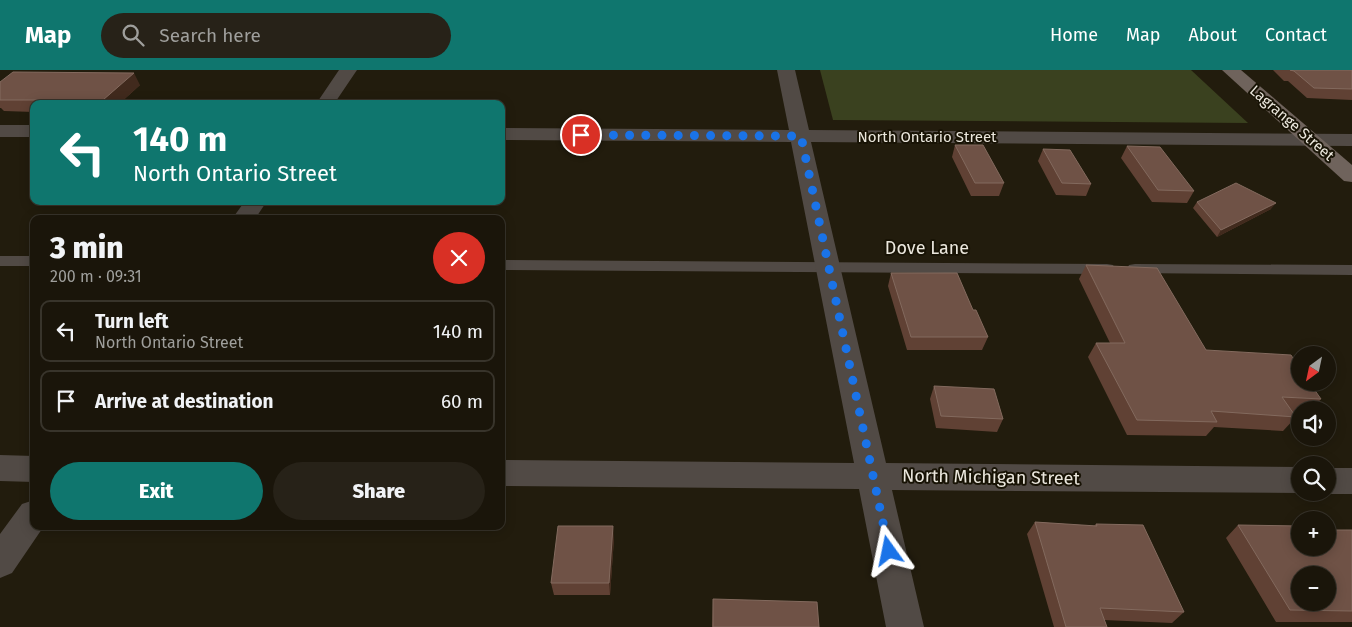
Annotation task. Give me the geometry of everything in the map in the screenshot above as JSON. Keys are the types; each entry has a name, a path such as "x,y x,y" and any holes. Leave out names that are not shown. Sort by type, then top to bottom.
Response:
{"main road":[{"name":"Lagrange Street","path":"1231,70 1352,176"}],"street":[{"path":"328,100 348,70"},
{"path":"786,70 905,627"},
{"path":"0,131 30,131"},
{"name":"North Ontario Street","path":"505,134 1352,140"},
{"path":"0,468 30,469"},
{"name":"North Michigan Street","path":"505,473 1291,480"},
{"path":"1336,481 1352,481"},
{"path":"0,562 30,520"}],"lane":[{"path":"0,261 30,261"},
{"name":"Dove Lane","path":"505,265 1352,270"}],"green space":[{"path":"820,70 1191,70 1248,123 833,120"}],"building":[{"path":"1290,70 1352,70 1352,89 1314,88 1294,71"},
{"path":"13,72 134,73 103,100 0,100 0,82"},
{"path":"955,145 983,145 1004,183 975,183"},
{"path":"1127,146 1160,147 1194,191 1158,190"},
{"path":"1043,149 1070,150 1091,184 1062,183"},
{"path":"1236,183 1276,203 1221,230 1197,202"},
{"path":"1086,265 1157,268 1206,350 1291,355 1291,391 1315,391 1321,399 1282,397 1291,410 1291,417 1211,411 1217,422 1137,420 1096,343 1125,343"},
{"path":"891,273 957,273 973,310 976,310 988,337 911,337"},
{"path":"934,386 994,389 1003,419 941,416"},
{"path":"1035,522 1097,526 1096,524 1143,525 1184,612 1100,608 1107,627 1066,627"},
{"path":"1238,525 1291,526 1291,556 1336,556 1336,530 1352,530 1352,611 1336,611 1336,566 1291,566 1291,610"},
{"path":"558,526 613,526 609,583 551,583"},
{"path":"713,599 817,602 819,627 713,627"}],"route":[{"path":"581,135 801,136 889,551"}]}
